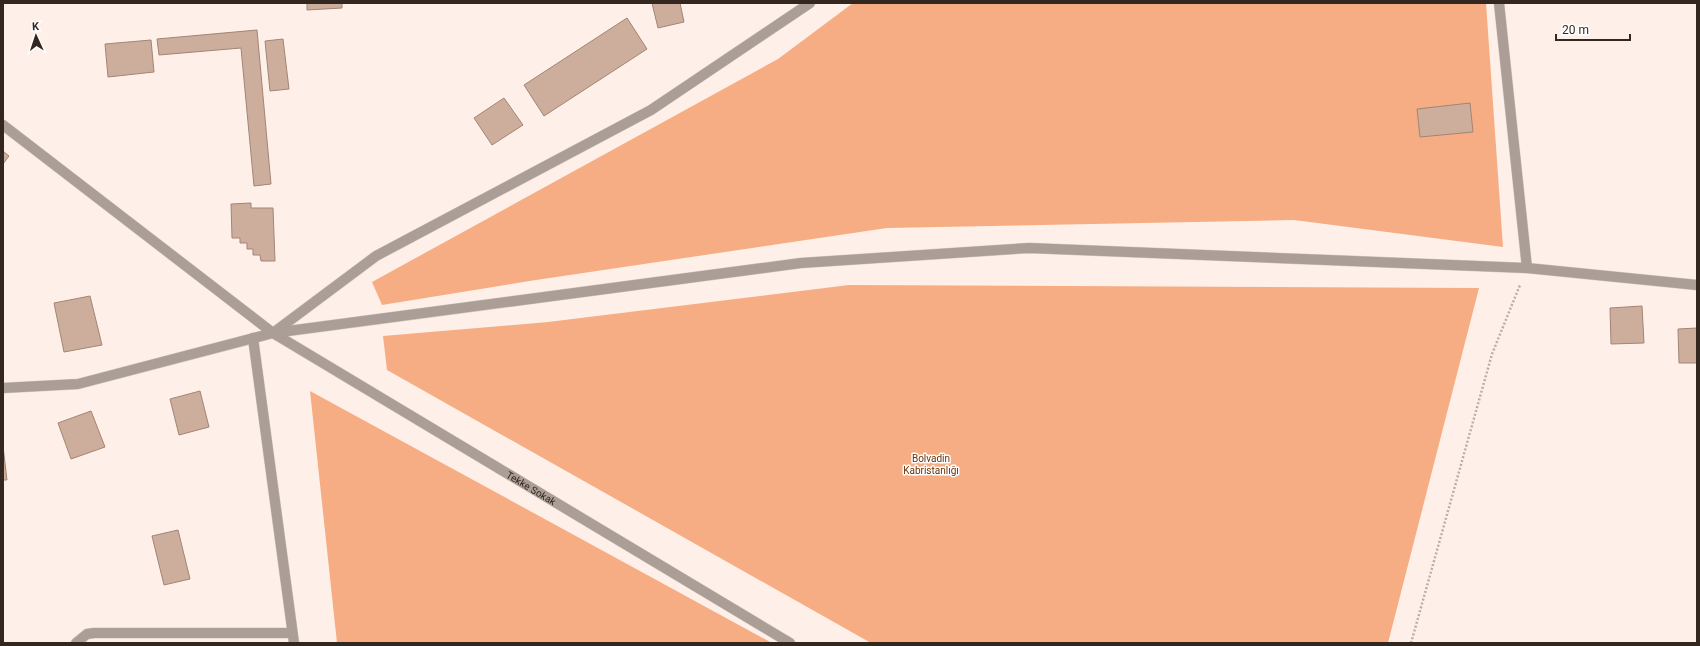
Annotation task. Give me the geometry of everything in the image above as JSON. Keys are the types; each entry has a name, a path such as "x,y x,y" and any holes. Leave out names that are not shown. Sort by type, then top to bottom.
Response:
{"street":[{"path":"273,333 376,256 652,110 810,3"},
{"path":"1499,3 1527,268"},
{"name":"Tekke Sokak","path":"3,125 273,333 790,643"},
{"path":"3,388 78,384 273,333 801,263 1029,248 1527,268 1697,285"},
{"path":"254,338 294,643"},
{"path":"76,643 87,634 94,633 292,632"}],"path":[{"path":"1411,643 1492,354 1527,268"}],"green space":[{"path":"853,3 1486,3 1503,247 1294,220 887,228 536,280 382,305 372,282 778,59"},
{"name":"Bolvadin Kabristanlığı","path":"849,285 1479,288 1388,643 871,643 387,370 383,336 548,322"},
{"path":"310,391 772,643 337,643"}],"building":[{"path":"307,3 342,3 342,8 307,10"},
{"path":"652,3 680,3 684,22 658,28"},
{"path":"627,18 647,49 544,116 524,85"},
{"path":"257,30 271,184 254,186 241,48 159,55 157,39"},
{"path":"283,39 289,89 270,91 265,41"},
{"path":"151,40 154,72 108,77 105,44"},
{"path":"504,98 523,125 492,145 474,118"},
{"path":"1470,103 1473,132 1420,137 1417,109"},
{"path":"3,151 9,156 3,164"},
{"path":"251,203 251,208 273,208 275,261 261,261 260,255 253,255 253,249 247,249 247,243 240,243 240,238 232,238 231,204"},
{"path":"90,296 102,345 64,352 54,303"},
{"path":"1642,306 1644,343 1611,344 1610,308"},
{"path":"1697,328 1697,363 1679,363 1678,329"},
{"path":"200,391 209,427 179,435 170,399"},
{"path":"91,411 105,447 71,459 58,423"},
{"path":"3,446 7,480 3,480"},
{"path":"178,530 190,579 164,585 152,536"}]}
